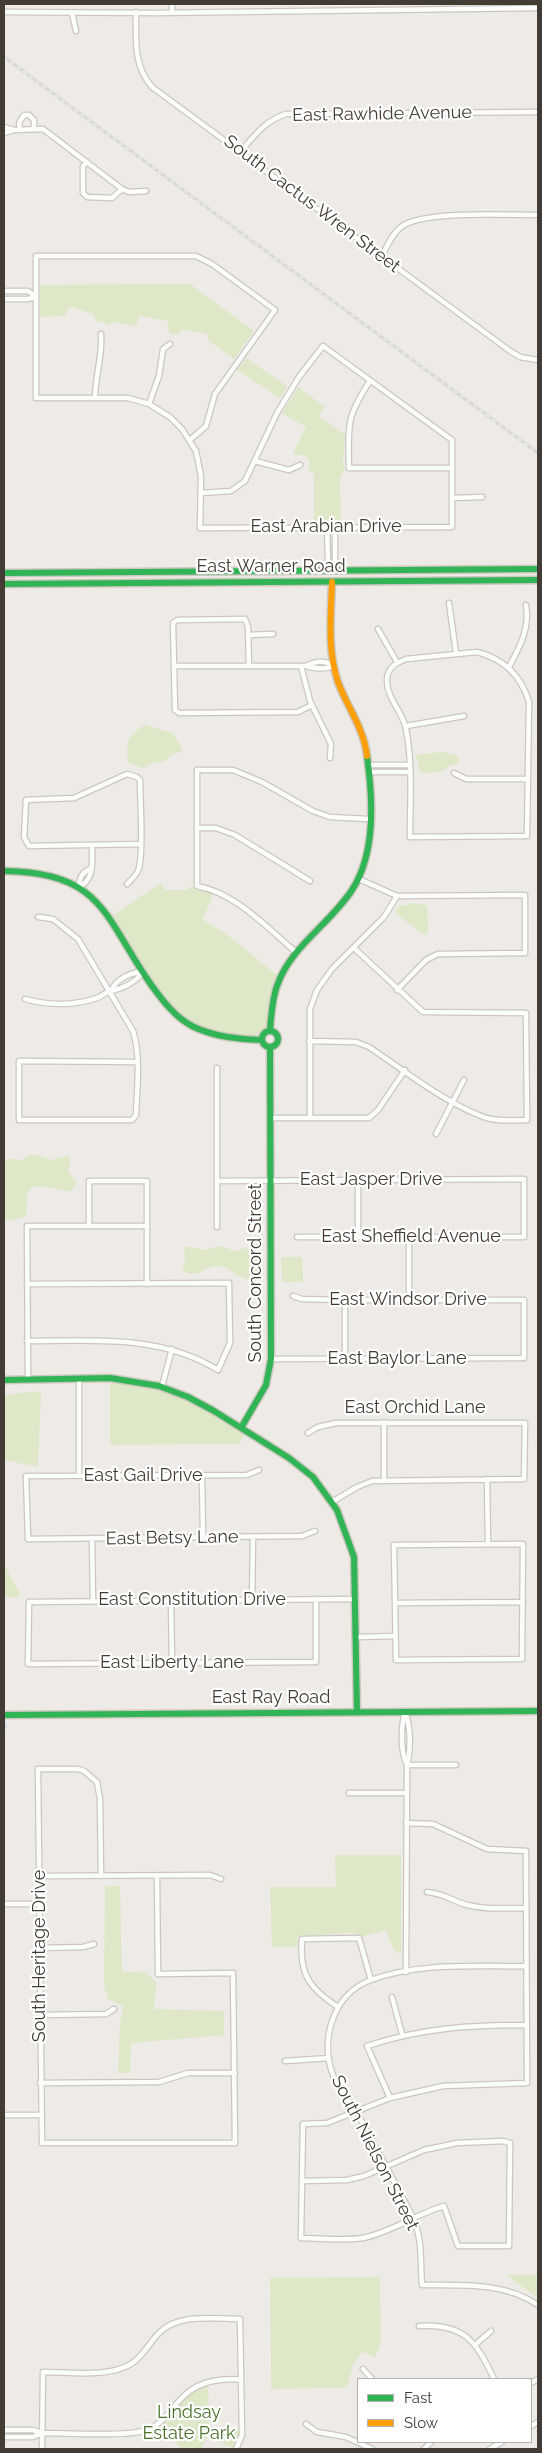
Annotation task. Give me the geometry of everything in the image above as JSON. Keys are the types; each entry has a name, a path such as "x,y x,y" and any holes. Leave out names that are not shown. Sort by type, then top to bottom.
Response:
{"street":[{"path":"172,4 172,12"},
{"path":"4,12 72,13 538,8"},
{"name":"South Cactus Wren Street","path":"136,12 136,55 142,76 152,87 510,351 520,356 538,360"},
{"path":"72,13 76,31"},
{"name":"East Rawhide Avenue","path":"241,151 275,117 286,114 538,112"},
{"path":"20,130 21,119 24,115 29,115 34,120 34,129"},
{"path":"4,127 14,130"},
{"path":"4,133 14,130 43,129 122,189 129,192 146,190"},
{"path":"88,162 83,166 83,193 87,197 112,198 117,196 122,189"},
{"path":"382,256 388,243 401,226 422,218 538,215"},
{"path":"190,440 206,426 215,394 275,310 212,264 196,256 36,256 36,398 128,398 150,404 170,417 190,440 200,463 201,493 223,493 238,487 245,481 277,413 299,377 323,346 452,440 452,498 482,497"},
{"path":"4,291 28,291 36,297"},
{"path":"4,299 36,297"},
{"path":"96,398 97,367 102,347 101,334"},
{"path":"150,404 159,376 163,349 170,344"},
{"path":"370,381 354,406 349,421 348,468 451,468"},
{"path":"255,461 289,470 300,465"},
{"name":"East Arabian Drive","path":"201,493 200,528 452,527 452,498"},
{"path":"270,1031 272,1003 276,988 286,967 346,902 359,879 367,850 368,769 364,738 339,686 334,666 332,582 328,562 327,526"},
{"path":"331,571 335,562 335,526"},
{"name":"East Warner Road","path":"4,573 538,569"},
{"path":"130,573 130,584"},
{"name":"East Warner Road","path":"4,584 538,580"},
{"path":"449,603 456,653"},
{"path":"509,667 523,641 529,618 526,605"},
{"path":"249,666 247,622 245,619 186,619 177,620 173,623 175,710 179,713 298,712 312,705"},
{"path":"378,629 397,662"},
{"path":"248,635 273,634"},
{"path":"477,652 499,659 509,667 521,683 529,702 528,836 410,837 409,765 406,726 390,693 387,682 388,671 397,662 406,659 477,652"},
{"path":"174,666 303,666 328,668 334,666"},
{"path":"303,666 303,680 330,744 330,758"},
{"path":"406,726 464,716"},
{"path":"368,769 409,765"},
{"path":"368,769 409,772"},
{"path":"297,954 236,904 215,890 197,886 197,770 233,770 262,782 313,811 330,817 368,819"},
{"path":"454,773 466,779 528,779"},
{"path":"128,884 139,868 140,844 140,780 133,775 122,776 74,798 26,800 25,842 34,846 140,844"},
{"path":"197,828 216,828 235,835 310,881"},
{"path":"79,887 84,885 91,875 92,845"},
{"path":"4,871 46,874 79,887 104,909 162,1002 192,1026 221,1037 262,1040"},
{"path":"359,879 396,896 525,895 525,953 438,954 426,960 397,990"},
{"path":"310,1118 310,1009 317,990 332,969 384,917 396,896"},
{"path":"38,917 53,919 78,939 111,991 133,1031 136,1044 136,1062 134,1119 19,1120 19,1061 136,1062"},
{"path":"309,1041 356,1042 369,1047 453,1101 481,1116 491,1119 527,1120 526,1012 423,1012 397,990 354,948"},
{"path":"111,991 114,984 134,972 143,972"},
{"path":"25,999 39,1003 77,1003 95,999 111,991 117,991 138,980 143,972"},
{"path":"262,1040 265,1033 270,1031"},
{"path":"262,1040 266,1046 270,1047 277,1043 278,1038 275,1033 270,1031"},
{"name":"South Concord Street","path":"241,1428 266,1385 271,1359 270,1047"},
{"path":"217,1068 217,1227"},
{"path":"271,1118 369,1118 378,1110 404,1070"},
{"path":"436,1134 464,1080"},
{"name":"East Jasper Drive","path":"217,1181 524,1179 524,1237"},
{"path":"89,1226 89,1181 147,1181 147,1284"},
{"path":"358,1181 358,1238"},
{"path":"28,1380 26,1226 147,1226"},
{"name":"East Sheffield Avenue","path":"297,1238 524,1237"},
{"path":"408,1300 409,1238"},
{"path":"27,1284 230,1283 230,1343 218,1370 204,1361 172,1349 124,1341 27,1341"},
{"name":"East Windsor Drive","path":"293,1296 302,1300 524,1300 524,1358"},
{"path":"345,1300 345,1359"},
{"path":"162,1386 172,1349"},
{"name":"East Baylor Lane","path":"271,1359 524,1358"},
{"path":"4,1380 124,1380 162,1386 189,1397 303,1468 332,1502 350,1540 355,1566 357,1712"},
{"path":"79,1380 79,1476"},
{"path":"384,1422 384,1480"},
{"name":"East Orchid Lane","path":"308,1433 336,1423 525,1422 524,1479 487,1480"},
{"name":"East Gail Drive","path":"28,1539 26,1476 247,1475 259,1470"},
{"path":"202,1476 203,1537"},
{"path":"332,1502 363,1484 384,1480 487,1480 488,1544"},
{"name":"East Betsy Lane","path":"28,1539 302,1536 315,1531"},
{"path":"252,1600 253,1537"},
{"path":"92,1538 93,1601"},
{"path":"488,1544 523,1544 522,1659 396,1660 394,1545 488,1544"},
{"name":"East Constitution Drive","path":"28,1664 29,1602 356,1599"},
{"path":"172,1600 172,1663"},
{"name":"East Liberty Lane","path":"28,1664 316,1662 316,1600"},
{"path":"395,1604 523,1602"},
{"path":"356,1637 395,1636"},
{"name":"East Ray Road","path":"4,1714 538,1711"},
{"path":"405,1712 403,1720 403,1758 407,1765 406,1972"},
{"path":"407,1765 456,1765"},
{"name":"South Heritage Drive","path":"101,1876 100,1799 97,1782 84,1771 78,1769 38,1769 42,2144 235,2143 235,2073"},
{"path":"349,1794 406,1793"},
{"path":"302,2181 348,2180 424,2150 439,2146 503,2141 510,2144 509,2246 458,2246 444,2206 362,2238 301,2238 302,2181 303,2124 327,2123 357,2113 390,2098 443,2086 527,2083 526,1851 487,1849 434,1824 406,1823"},
{"path":"39,1876 210,1874 221,1879"},
{"path":"40,2083 159,2082 188,2073 235,2073 233,1972 158,1974 157,1876"},
{"path":"427,1892 441,1893 464,1904 483,1908 526,1908"},
{"path":"4,1904 39,1904"},
{"path":"338,2007 313,1988 302,1969 302,1939 358,1938 371,1980 406,1972 436,1968 526,1966"},
{"path":"40,1948 83,1947 94,1944"},
{"name":"South Nielson Street","path":"371,1980 358,1987 338,2007 331,2022 328,2043 329,2058 333,2075 357,2113 413,2219 420,2241 422,2285 468,2285 502,2289 528,2298 538,2305"},
{"path":"307,1993 313,1988"},
{"path":"392,1997 402,2034"},
{"path":"41,2015 106,2014 114,2009"},
{"path":"390,2098 367,2046 402,2034 452,2026 526,2025"},
{"path":"285,2061 329,2058"},
{"path":"4,2115 41,2115"},
{"path":"42,2449 43,2372 114,2370 130,2365 160,2332 173,2324 189,2320 240,2319 242,2435 236,2449"},
{"path":"419,2326 439,2325 455,2329 476,2344 493,2378"},
{"path":"476,2344 491,2331"},
{"path":"363,2369 371,2378"},
{"path":"4,2430 33,2430 42,2433 129,2433 145,2430 158,2424 186,2393 202,2383 217,2379 241,2379"},
{"path":"306,2424 318,2432 346,2437 357,2442"},
{"path":"4,2437 33,2437 42,2433"},
{"path":"359,2443 372,2449"}],"green space":[{"path":"190,284 254,331 234,359 209,341 207,334 182,329 176,335 169,333 168,321 139,316 137,326 113,322 108,325 103,322 97,322 93,314 71,307 67,310 65,316 40,317 40,285"},
{"path":"246,358 287,386 280,398 237,370"},
{"path":"298,387 325,407 319,416 345,435 343,462 345,469 340,477 341,522 314,522 314,474 308,469 310,462 306,455 295,455 293,452 306,427 282,413"},
{"path":"145,725 173,733 183,751 172,754 164,762 154,762 144,768 128,763 127,750 129,740 134,732"},
{"path":"441,752 454,754 459,758 458,764 451,765 445,770 437,772 420,772 416,755"},
{"path":"161,883 165,890 186,890 193,886 199,890 213,893 203,920 225,933 278,976 269,1001 267,1028 260,1036 233,1035 210,1030 191,1020 174,1007 147,973 113,915"},
{"path":"415,903 427,906 428,932 425,935 396,914 397,907"},
{"path":"30,1155 37,1155 50,1160 68,1156 71,1161 68,1171 77,1183 71,1191 32,1187 27,1194 26,1216 10,1221 4,1219 4,1161 13,1158 22,1161"},
{"path":"184,1246 206,1250 220,1246 235,1251 255,1246 260,1248 259,1278 247,1280 220,1266 211,1267 197,1273 187,1273 182,1270 185,1261"},
{"path":"281,1257 302,1257 303,1282 282,1282"},
{"path":"110,1383 131,1384 166,1392 211,1414 244,1435 239,1444 110,1445"},
{"path":"41,1391 38,1467 4,1460 4,1395"},
{"path":"4,1568 6,1568 20,1593 18,1597 4,1598"},
{"path":"335,1855 401,1855 401,1954 394,1950 386,1930 362,1937 354,1933 298,1936 297,1947 272,1947 270,1887 336,1887"},
{"path":"105,1886 120,1886 122,1971 146,1973 156,1982 154,2009 224,2011 224,2035 131,2043 130,2073 118,2073 120,2023 123,2006 108,1999 104,1983"},
{"path":"506,2275 538,2275 538,2298"},
{"path":"380,2277 381,2341 375,2357 362,2352 353,2365 347,2388 271,2389 270,2278"},
{"name":"Lindsay Estate Park","path":"208,2382 209,2431 242,2430 236,2449 207,2437 201,2449 177,2449 180,2447 161,2422 186,2393"}],"waterway":[{"path":"6,1724 6,1729"}],"railway":[{"path":"4,57 538,453"}],"traffic: fast":[{"path":"4,573 538,569"},
{"path":"4,584 538,580"},
{"path":"270,1031 274,997 283,972 301,947 343,902 360,875 369,843 371,825 371,790 367,756"},
{"path":"4,871 37,873 63,880 82,890 98,903 152,986 180,1018 192,1026 209,1033 235,1038 262,1040"},
{"path":"270,1031 276,1033 278,1039 276,1045 270,1047 264,1045 262,1039 264,1033 270,1031"},
{"path":"241,1428 266,1385 271,1359 270,1047"},
{"path":"4,1380 110,1378 159,1386 188,1397 214,1411 289,1458 313,1477 337,1510 354,1557 357,1712"},
{"path":"4,1715 538,1711"}],"traffic: slow":[{"path":"332,582 332,658 338,682 355,718 367,756"}]}
